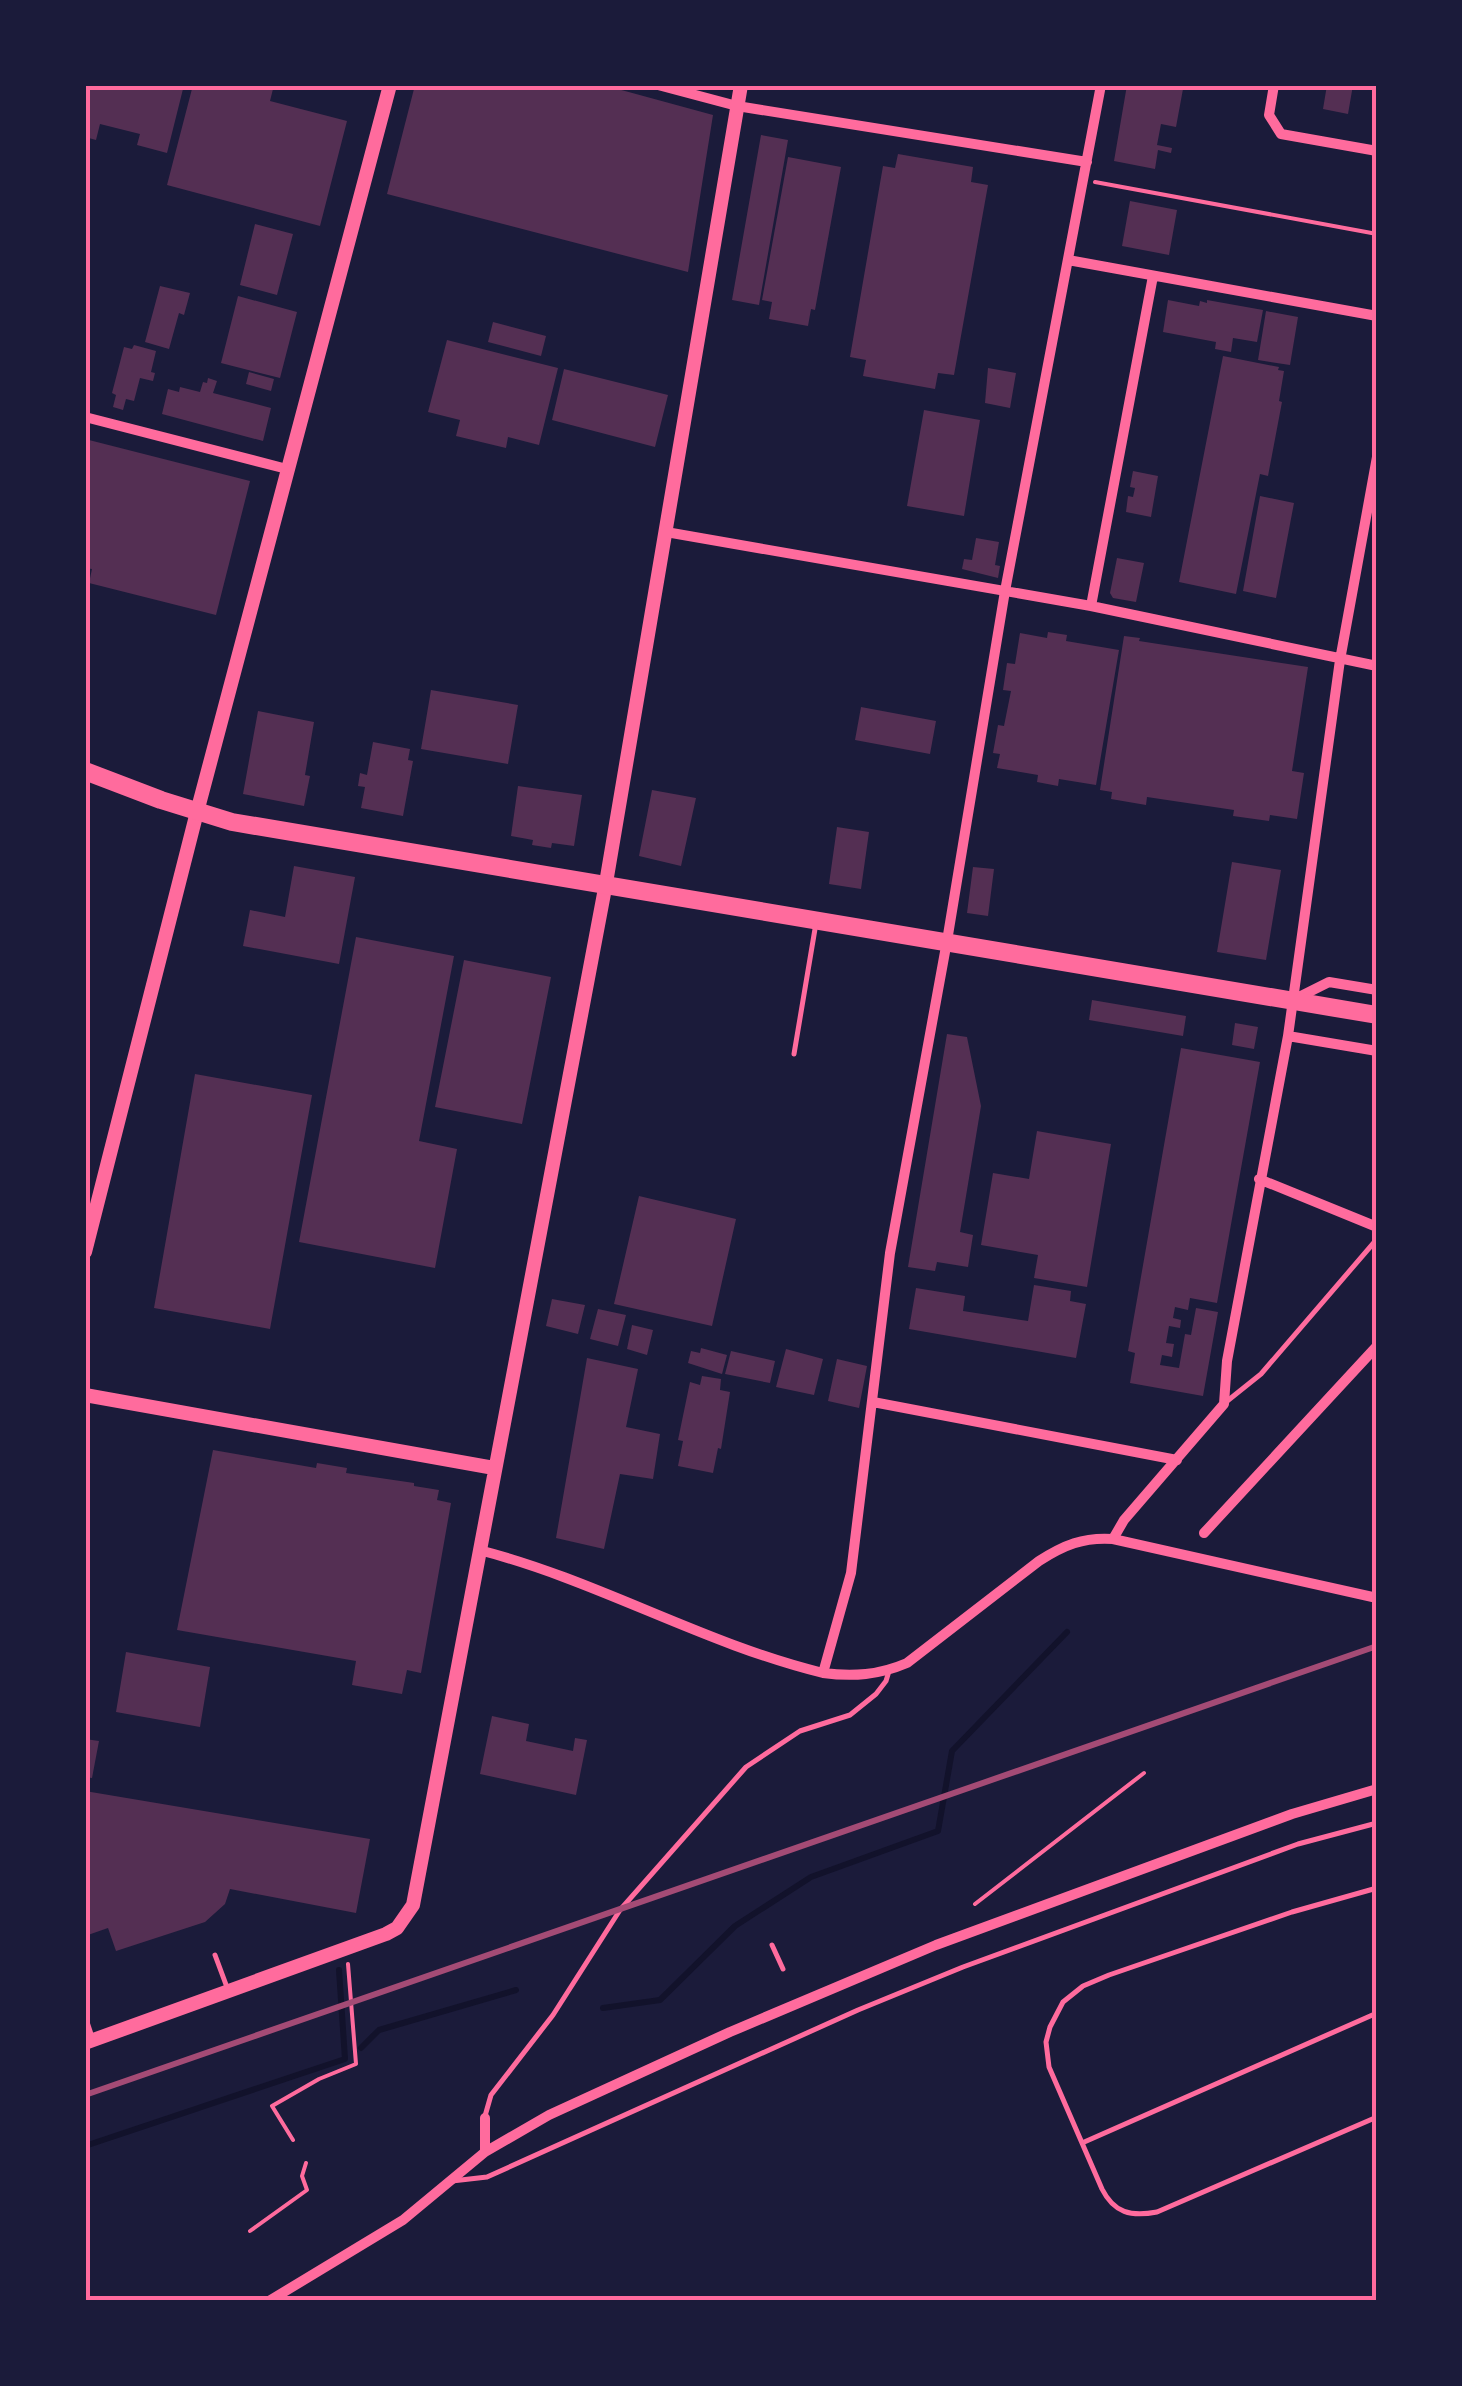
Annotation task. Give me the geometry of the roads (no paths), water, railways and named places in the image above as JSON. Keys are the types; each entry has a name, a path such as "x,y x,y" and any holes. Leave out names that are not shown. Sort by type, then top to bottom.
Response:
{"highway":[{"path":"85,771 232,822 1377,1014"}],"street":[{"path":"85,1252 390,85"},
{"path":"658,85 736,106 1086,162"},
{"path":"89,2042 346,1950 397,1928 413,1905 606,883 740,85"},
{"path":"823,1673 851,1573 890,1253 1006,591 1101,85"},
{"path":"1274,85 1268,115 1281,134 1377,152"},
{"path":"1068,260 1377,316"},
{"path":"1091,606 1152,276"},
{"path":"85,417 287,469"},
{"path":"1113,1539 1124,1520 1224,1404 1227,1361 1294,999 1340,660 1377,457"},
{"path":"666,532 1091,606 1377,666"},
{"path":"1294,999 1328,982 1377,990"},
{"path":"1288,1036 1377,1051"},
{"path":"1259,1179 1377,1228"},
{"path":"1204,1533 1377,1346"},
{"path":"85,1396 494,1468"},
{"path":"874,1402 1177,1460"},
{"path":"479,1550 766,1656 823,1673 851,1676 889,1670 930,1648 1060,1548 1091,1537 1377,1598"},
{"path":"269,2301 403,2220 485,2152 549,2115 694,2048 936,1945 1292,1814 1377,1789"},
{"path":"485,2118 485,2152"}],"lane":[{"path":"794,1054 817,919"},
{"path":"1224,1404 1261,1374 1377,1239"},
{"path":"485,2118 491,2095 554,2016 620,1910 746,1767 800,1732 850,1715 876,1694 889,1670"},
{"path":"449,2182 487,2177 858,2010 993,1956 1298,1844 1377,1822"},
{"path":"1377,1888 1292,1912 1084,1986 1064,2002 1050,2027 1047,2054 1049,2068 1109,2204 1132,2215 1156,2212 1377,2117"},
{"path":"772,1945 783,1968"},
{"path":"215,1955 228,1992"},
{"path":"1082,2143 1377,2014"},
{"path":"85,2016 89,2042"}],"waterway":[{"path":"603,2008 660,2000 735,1926 811,1877 938,1831 952,1751 1067,1632"},
{"path":"85,2146 345,2059 339,1970"},
{"path":"361,2048 379,2030 516,1990"}],"railway":[{"path":"85,2095 1377,1646"}]}
